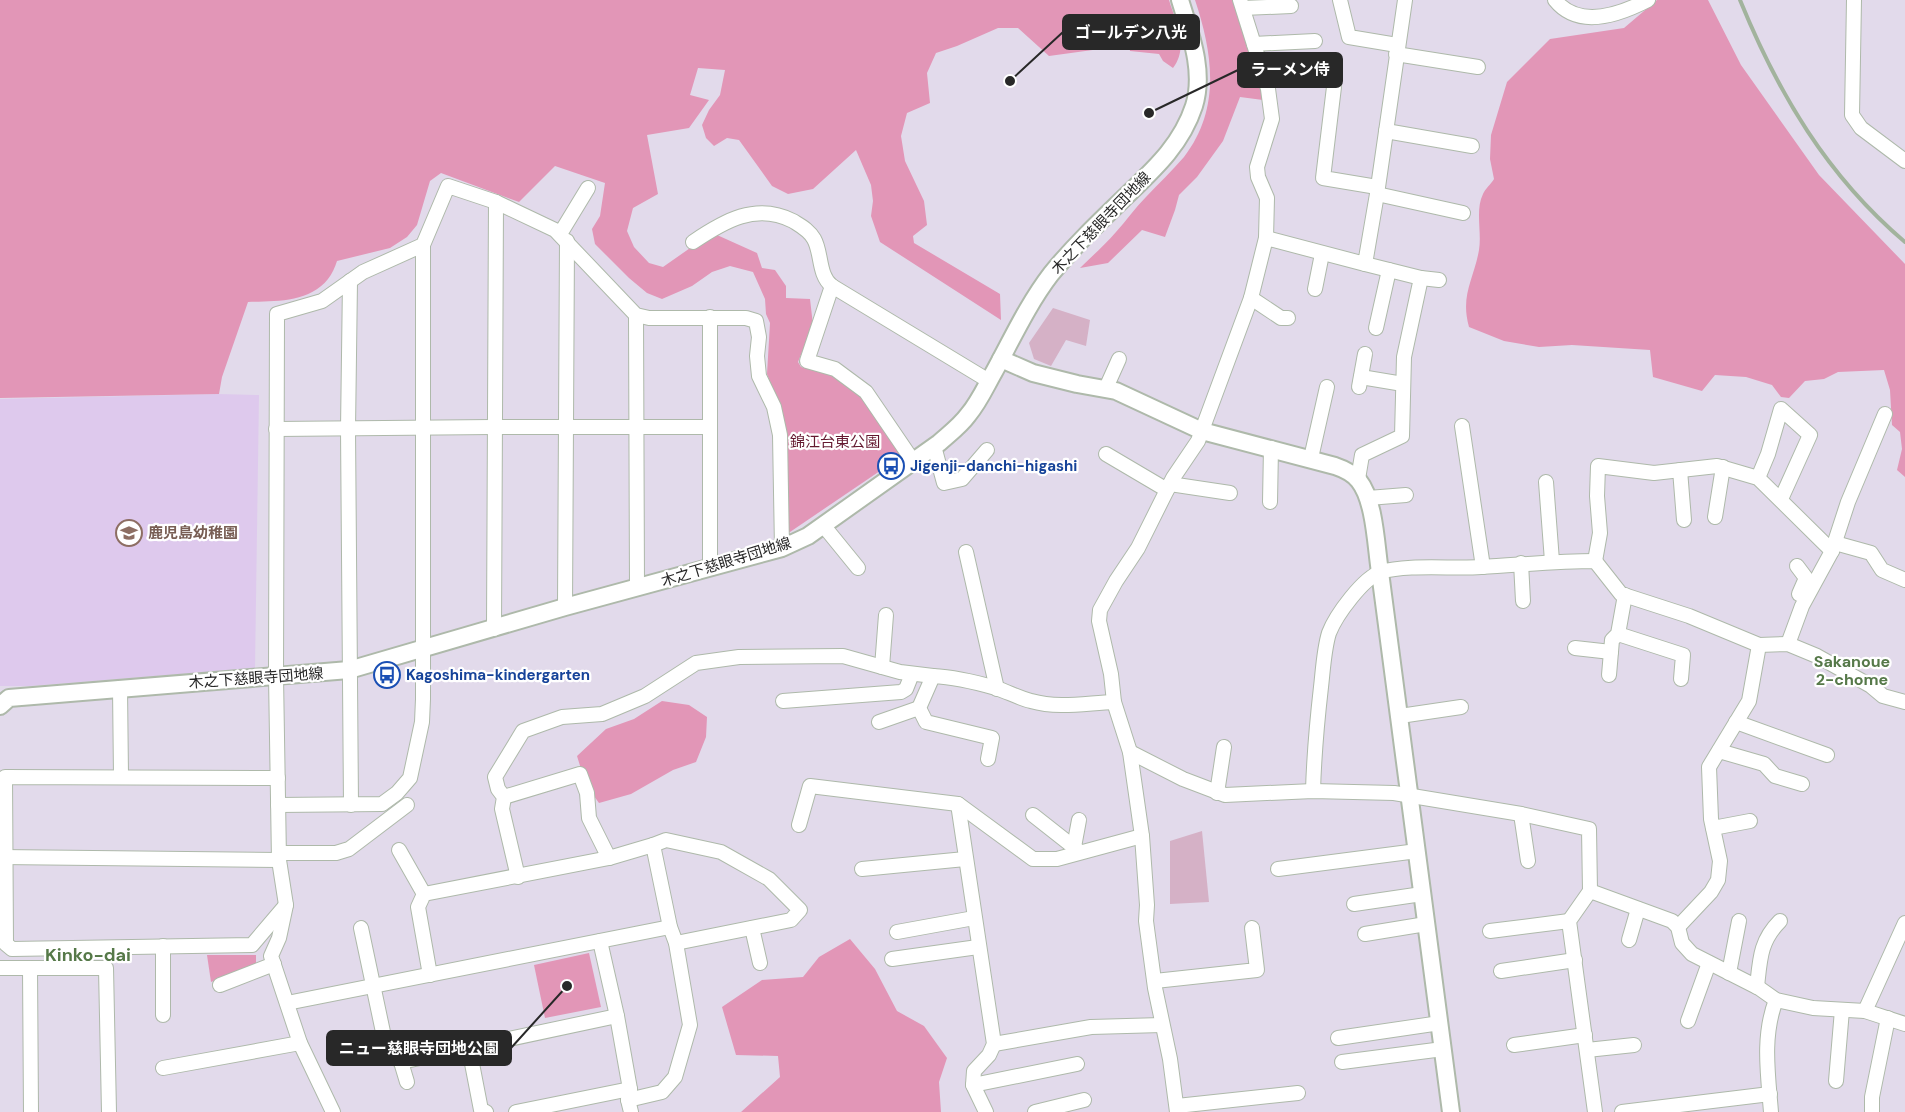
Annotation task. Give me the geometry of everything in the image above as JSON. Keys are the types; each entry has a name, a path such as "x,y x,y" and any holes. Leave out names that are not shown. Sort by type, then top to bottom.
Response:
{"street":[{"name":"木之下慈眼寺団地線","path":"3,701 120,688 349,670 565,607 782,548 808,536 959,426 970,413 1030,304 1050,275 1176,145 1187,124 1197,89 1197,66 1192,38 1180,0"},
{"path":"1340,0 1349,37 1397,50 1465,58 1478,67"},
{"path":"1365,264 1406,0"},
{"path":"1555,0 1579,15 1609,17 1648,0"},
{"path":"1854,0 1852,115 1861,128 1905,160"},
{"path":"1291,6 1241,4 1263,73 1272,119 1257,167 1258,177 1268,198 1266,238 1251,298 1198,441 1168,487 1138,548 1100,610 1100,632 1111,674 1114,702 1130,752 1142,836 1146,921 1177,1109 1298,1093"},
{"path":"1254,44 1315,41"},
{"path":"1263,73 1292,66"},
{"path":"1329,95 1323,178 1463,213"},
{"path":"1386,131 1462,149"},
{"path":"278,805 382,804 397,793 410,777 422,722 423,245 448,186 496,202 555,230 636,315 649,318 747,318 756,321 759,337 757,356 759,376 774,407 780,435 782,548"},
{"path":"565,607 563,237 588,188"},
{"path":"494,628 493,427 496,202"},
{"path":"693,242 715,227 746,214 780,215 805,228 814,239 826,281 832,286 989,381"},
{"path":"1266,238 1322,254 1421,278 1439,280"},
{"path":"333,1112 300,1043 271,956 279,938 286,905 279,857 276,676 277,314 322,301 363,272 423,245"},
{"path":"1315,289 1322,254"},
{"path":"1376,328 1389,270"},
{"path":"1358,479 1362,456 1402,436 1404,357 1421,278"},
{"path":"350,281 348,429 351,805"},
{"path":"832,286 807,361 835,369 866,392 913,461"},
{"path":"1251,298 1281,318 1288,318"},
{"path":"636,315 637,588"},
{"path":"710,317 710,567"},
{"path":"1365,354 1360,382 1403,384"},
{"path":"1001,359 1033,373 1077,384 1106,388 1202,431 1335,465 1358,479 1368,498 1380,572 1451,1112"},
{"path":"1106,388 1119,359"},
{"path":"1311,458 1327,387"},
{"path":"1758,478 1768,454 1781,409 1810,435 1781,500"},
{"path":"1788,644 1799,612 1833,547 1854,485 1885,414"},
{"path":"1462,426 1483,567"},
{"path":"276,429 709,427"},
{"path":"934,446 944,483 962,479 987,450"},
{"path":"1270,502 1271,447"},
{"path":"1107,454 1168,487 1230,493"},
{"path":"1905,580 1882,570 1871,553 1833,547 1758,478 1717,465 1654,473 1598,466 1597,496 1600,533 1595,561 1621,594 1689,616 1759,645 1788,644 1816,656 1870,686 1883,696 1905,702"},
{"path":"1715,517 1723,467"},
{"path":"1680,470 1684,520"},
{"path":"1546,482 1552,561"},
{"path":"1368,498 1406,495"},
{"path":"823,525 858,568"},
{"path":"966,552 997,689"},
{"path":"1313,791 1314,747 1329,632 1365,581 1380,572 1395,569 1595,561"},
{"path":"1521,563 1523,602"},
{"path":"1797,566 1806,578 1795,604 1799,612"},
{"path":"1609,675 1612,640 1618,634 1624,595"},
{"path":"882,667 886,615"},
{"path":"1618,634 1683,656 1681,679"},
{"path":"1678,927 1711,892 1718,880 1720,861 1711,819 1709,768 1749,701 1759,645"},
{"path":"1575,648 1611,652"},
{"path":"518,877 502,809 504,797 498,789 495,777 523,731 562,717 603,714 645,696 696,663 739,657 843,656 912,674 952,677 997,689 1032,702 1079,706 1114,702"},
{"path":"783,701 901,692 906,689 912,674"},
{"path":"879,722 919,708 933,676"},
{"path":"120,688 121,776"},
{"path":"1400,716 1461,707"},
{"path":"919,708 926,722 992,738 988,759"},
{"path":"1736,722 1827,755"},
{"path":"1217,793 1224,747"},
{"path":"1719,751 1764,764 1775,776 1802,784"},
{"path":"1130,752 1183,779 1225,795 1313,791 1394,793 1589,828 1591,836 1590,891 1572,919 1490,931"},
{"path":"504,797 580,774 587,794 589,818 609,858"},
{"path":"278,778 5,777 3,857 6,944 12,949 252,945 286,905"},
{"path":"799,825 810,786 958,804 1033,859 1057,859 1077,850 1142,836"},
{"path":"958,804 994,1044 989,1055 974,1071 973,1084 986,1112"},
{"path":"3,857 279,857 336,853 349,849 407,805"},
{"path":"1521,814 1528,861"},
{"path":"1033,815 1077,850"},
{"path":"1077,850 1079,820"},
{"path":"1713,828 1750,821"},
{"path":"424,894 609,858 666,840 721,852 769,879 800,910 791,920 676,943"},
{"path":"516,1112 630,1100 662,1092 675,1077 690,1025 676,943 670,927 653,845"},
{"path":"399,850 424,894"},
{"path":"1278,869 1322,857 1417,851"},
{"path":"862,869 965,859"},
{"path":"1590,891 1672,921 1678,927 1682,943 1692,954 1757,987 1776,1000 1813,1008 1865,1011 1905,1024"},
{"path":"424,894 417,907 430,975"},
{"path":"1354,904 1422,894"},
{"path":"1629,940 1638,909"},
{"path":"897,932 974,918"},
{"path":"1569,921 1595,1112"},
{"path":"1729,973 1739,921"},
{"path":"1757,987 1762,947 1769,932 1780,921"},
{"path":"1865,1011 1905,923"},
{"path":"1365,934 1426,924"},
{"path":"287,1003 670,927"},
{"path":"361,928 387,1051 401,1062 407,1082"},
{"path":"752,928 760,963"},
{"path":"1155,981 1257,970 1252,928"},
{"path":"600,941 617,1016 630,1100"},
{"path":"163,946 164,1015"},
{"path":"892,959 978,947"},
{"path":"1501,971 1575,960"},
{"path":"1688,1021 1709,963"},
{"path":"220,985 273,964"},
{"path":"0,968 105,968 109,1112"},
{"path":"30,968 31,1112"},
{"path":"1771,1112 1766,1042 1771,1011 1776,1000"},
{"path":"1836,1081 1842,1010"},
{"path":"401,1062 617,1016"},
{"path":"1872,1112 1872,1097 1888,1018"},
{"path":"1338,1038 1440,1023"},
{"path":"994,1044 1091,1027 1162,1025"},
{"path":"1514,1045 1585,1035"},
{"path":"163,1068 300,1043"},
{"path":"1587,1050 1634,1045"},
{"path":"469,1048 481,1110 486,1112"},
{"path":"1342,1062 1443,1049"},
{"path":"973,1084 1047,1063 1077,1064"},
{"path":"1622,1112 1719,1105 1770,1094"},
{"path":"1035,1112 1084,1100"}],"shaded area":[{"path":"1053,308 1090,320 1086,346 1066,340 1051,366 1034,359 1029,343"},
{"name":"鹿児島幼稚園","path":"259,395 255,668 30,686 0,686 0,399"},
{"path":"1202,831 1209,902 1170,904 1170,841"}],"green space":[{"name":"錦江台東公園","path":"0,0 1169,0 1181,43 1178,60 1173,68 1163,61 1159,54 1130,51 1129,45 1049,56 1018,28 998,28 936,53 927,73 930,103 907,113 901,136 905,161 924,201 927,225 913,236 914,243 1000,294 1001,320 880,242 871,216 873,201 871,185 856,150 813,189 788,194 772,186 739,140 727,138 714,146 706,138 702,125 720,95 725,70 698,68 690,95 709,100 689,128 647,135 658,194 633,208 627,231 634,247 649,263 663,267 693,246 717,235 757,253 762,268 775,270 786,286 786,298 810,299 813,325 798,362 801,367 833,374 863,396 902,456 790,532 787,531 785,422 767,374 770,323 766,314 765,299 753,272 730,266 712,272 692,286 662,299 647,293 595,244 592,229 600,216 605,183 555,166 519,202 441,173 430,181 417,225 407,237 390,248 337,261 328,279 311,293 291,299 248,302 222,377 219,394 0,398"},
{"path":"1195,0 1235,0 1260,74 1263,100 1240,97 1223,141 1197,177 1179,195 1165,237 1142,230 1108,263 1080,268 1112,237 1184,157 1196,139 1204,120 1210,81 1206,41"},
{"path":"1657,0 1708,0 1741,65 1819,175 1905,264 1905,477 1897,470 1902,449 1900,432 1892,425 1890,390 1884,370 1838,372 1824,379 1805,381 1789,398 1781,397 1772,385 1746,377 1715,375 1702,391 1653,377 1650,350 1572,345 1539,347 1504,341 1469,327 1466,306 1480,243 1479,207 1484,192 1494,179 1490,159 1491,135 1507,82 1550,39 1624,28"},
{"path":"662,701 689,705 707,717 706,737 696,762 673,770 631,794 599,803 586,785 577,756 606,729 634,719"},
{"path":"850,939 875,969 897,1011 924,1026 947,1058 939,1082 941,1112 741,1112 780,1077 778,1056 736,1055 722,1007 762,980 803,977 819,957"},
{"path":"589,953 601,1007 545,1018 534,965"},
{"path":"207,955 256,955 256,963 211,982"}],"railway":[{"path":"1740,0 1771,68 1808,131 1852,189 1905,242"}],"place":[{"name":"ゴールデン八光","path":"1010,81"},
{"name":"ラーメン侍","path":"1149,113"},
{"name":"Jigenji-danchi-higashi","path":"891,466"},
{"name":"鹿児島幼稚園","path":"129,533"},
{"name":"Kagoshima-kindergarten","path":"387,675"},
{"name":"ニュー慈眼寺団地公園","path":"567,986"}],"district":[{"name":"Sakanoue 2-chome","path":"1852,670"},
{"name":"Kinko-dai","path":"88,955"}]}
